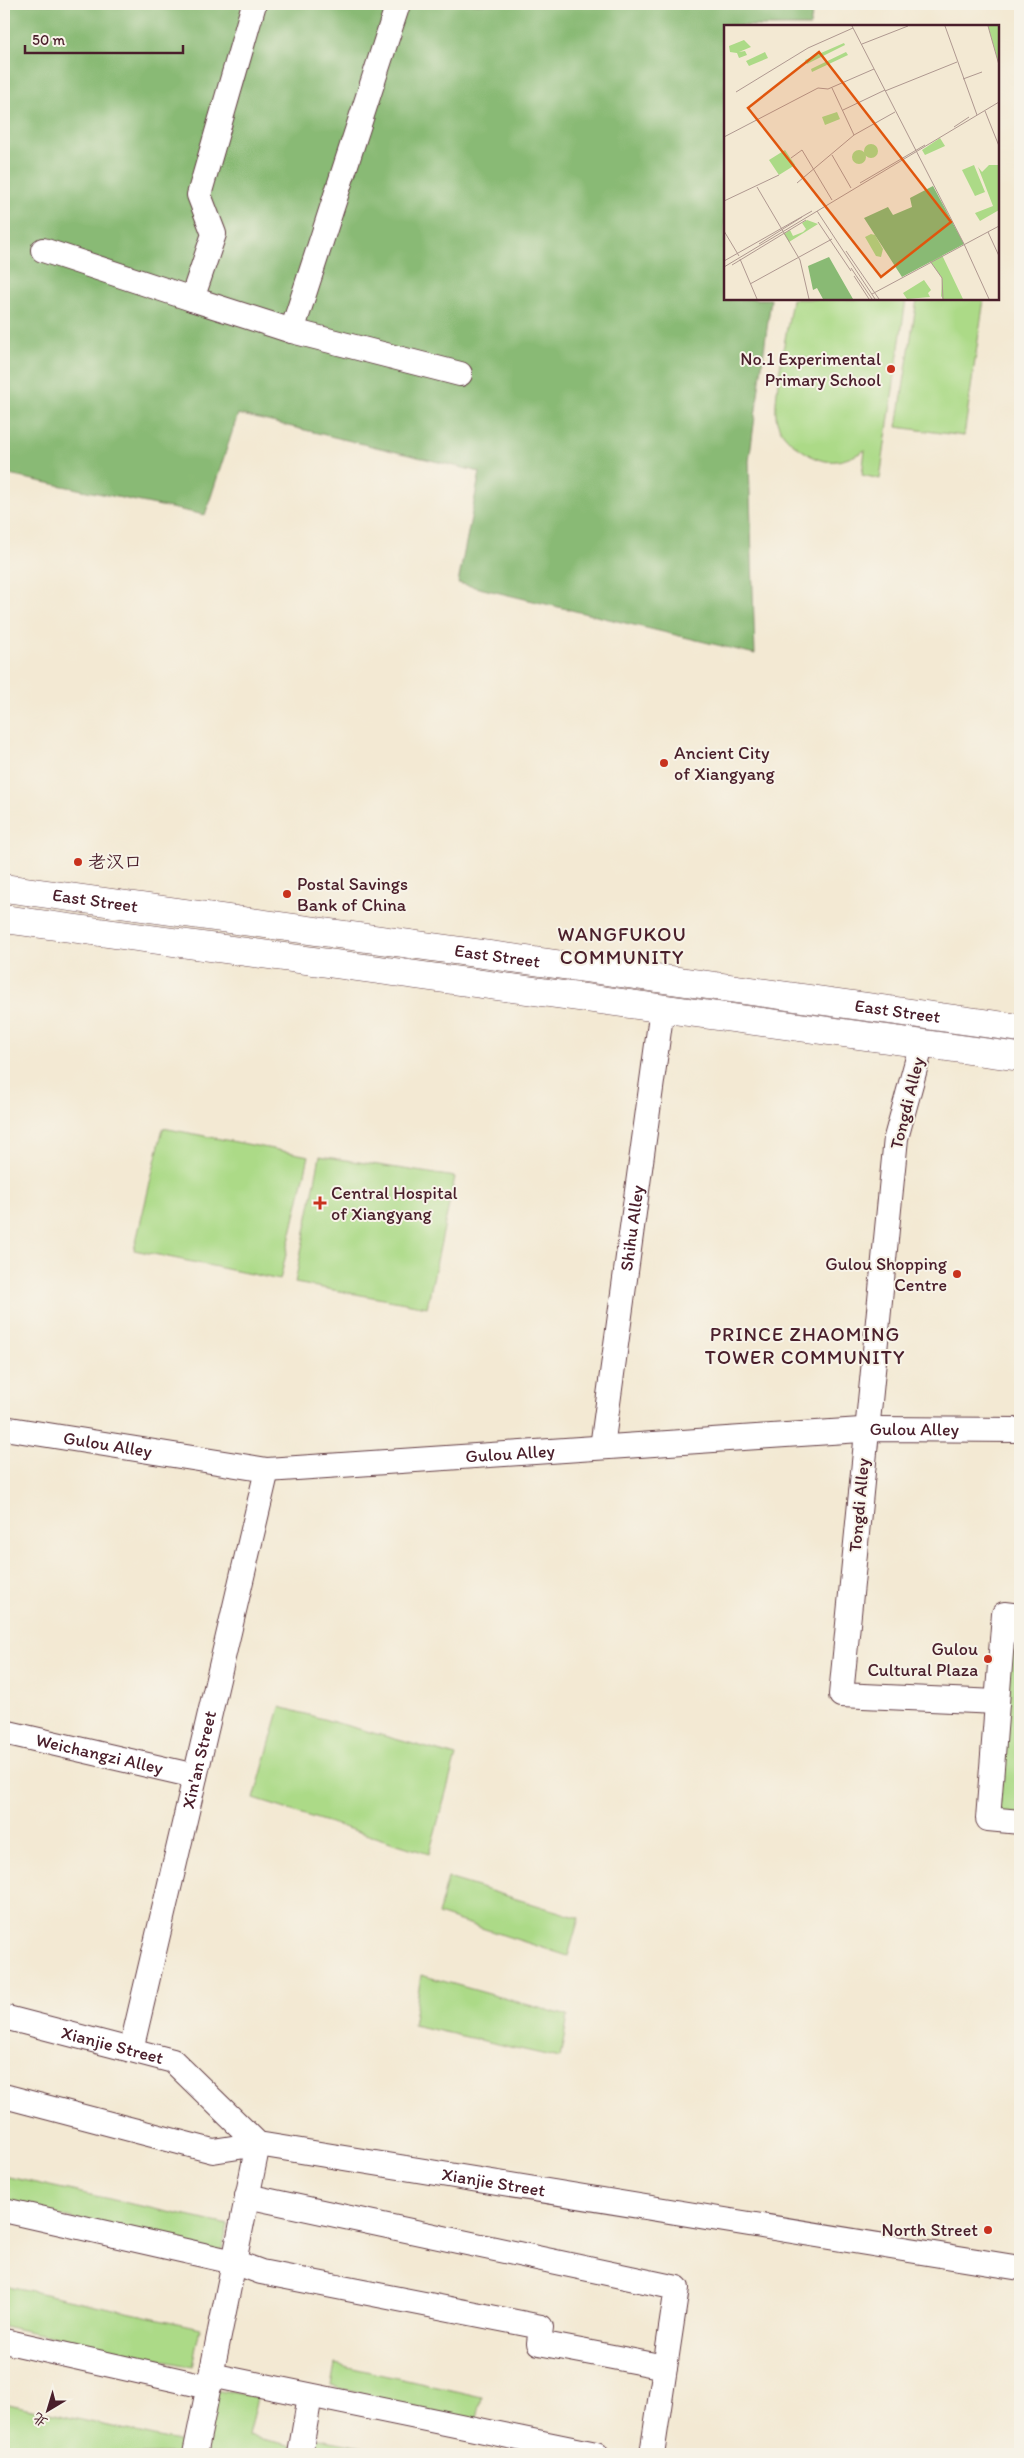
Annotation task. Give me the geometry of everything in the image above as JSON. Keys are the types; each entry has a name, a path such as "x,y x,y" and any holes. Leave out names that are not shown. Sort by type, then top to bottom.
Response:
{"main road":[{"name":"East Street","path":"4,888 1020,1028"},
{"name":"East Street","path":"4,919 1020,1057"}],"street":[{"path":"192,299 214,234 199,195 254,4"},
{"path":"292,331 398,4"},
{"path":"43,250 292,331 460,374"},
{"name":"Shihu Alley","path":"602,1447 662,1008"},
{"name":"Tongdi Alley","path":"922,1043 896,1138 841,1695 997,1702"},
{"name":"Gulou Alley","path":"4,1428 267,1470 866,1429 1020,1430"},
{"name":"Xin'an Street","path":"131,2050 267,1470"},
{"path":"1020,1616 1004,1614 988,1819 1020,1822"},
{"name":"Weichangzi Alley","path":"4,1732 195,1776"},
{"name":"Xianjie Street","path":"4,2017 173,2061 258,2144 1020,2268"},
{"path":"4,2096 213,2151 258,2144 195,2454"},
{"path":"247,2196 677,2288 652,2454"},
{"path":"4,2210 234,2262 261,2272 541,2327 539,2343 665,2367"},
{"path":"4,2341 210,2381 310,2396 596,2454"},
{"path":"300,2454 310,2396"}],"green space":[{"path":"4,4 814,4 810,25 724,25 724,300 771,300 749,461 755,654 458,583 480,472 238,414 205,515 4,474"},
{"path":"792,300 906,300 880,479 862,475 865,450 844,460 822,460 808,454 785,436 777,421 776,412 781,362"},
{"path":"917,300 984,300 964,436 897,427"},
{"path":"163,1128 309,1156 280,1280 134,1250"},
{"path":"320,1156 455,1177 427,1307 295,1283"},
{"path":"1004,1614 1020,1616 1020,1822 988,1819"},
{"path":"280,1707 456,1756 429,1854 254,1799"},
{"path":"448,1878 579,1918 568,1956 438,1914"},
{"path":"421,1975 568,2016 560,2058 413,2025"},
{"path":"4,2176 228,2225 221,2252 4,2204"},
{"path":"4,2285 200,2328 192,2367 4,2326"},
{"path":"335,2364 482,2397 476,2423 331,2386"},
{"path":"215,2389 257,2397 248,2436 294,2446 292,2454 205,2454"},
{"path":"4,2403 186,2443 183,2454 45,2454 4,2444"},
{"path":"310,2437 399,2454 306,2454"}],"place":[{"name":"No.1 Experimental Primary School","path":"891,369"},
{"name":"Ancient City of Xiangyang","path":"664,763"},
{"name":"老汉口","path":"78,862"},
{"name":"Postal Savings Bank of China","path":"287,894"},
{"name":"Central Hospital of Xiangyang","path":"320,1203"},
{"name":"Gulou Shopping Centre","path":"957,1274"},
{"name":"Gulou Cultural Plaza","path":"988,1659"},
{"name":"North Street","path":"988,2230"}],"district":[{"name":"WANGFUKOU COMMUNITY","path":"622,946"},
{"name":"PRINCE ZHAOMING TOWER COMMUNITY","path":"805,1346"}]}
